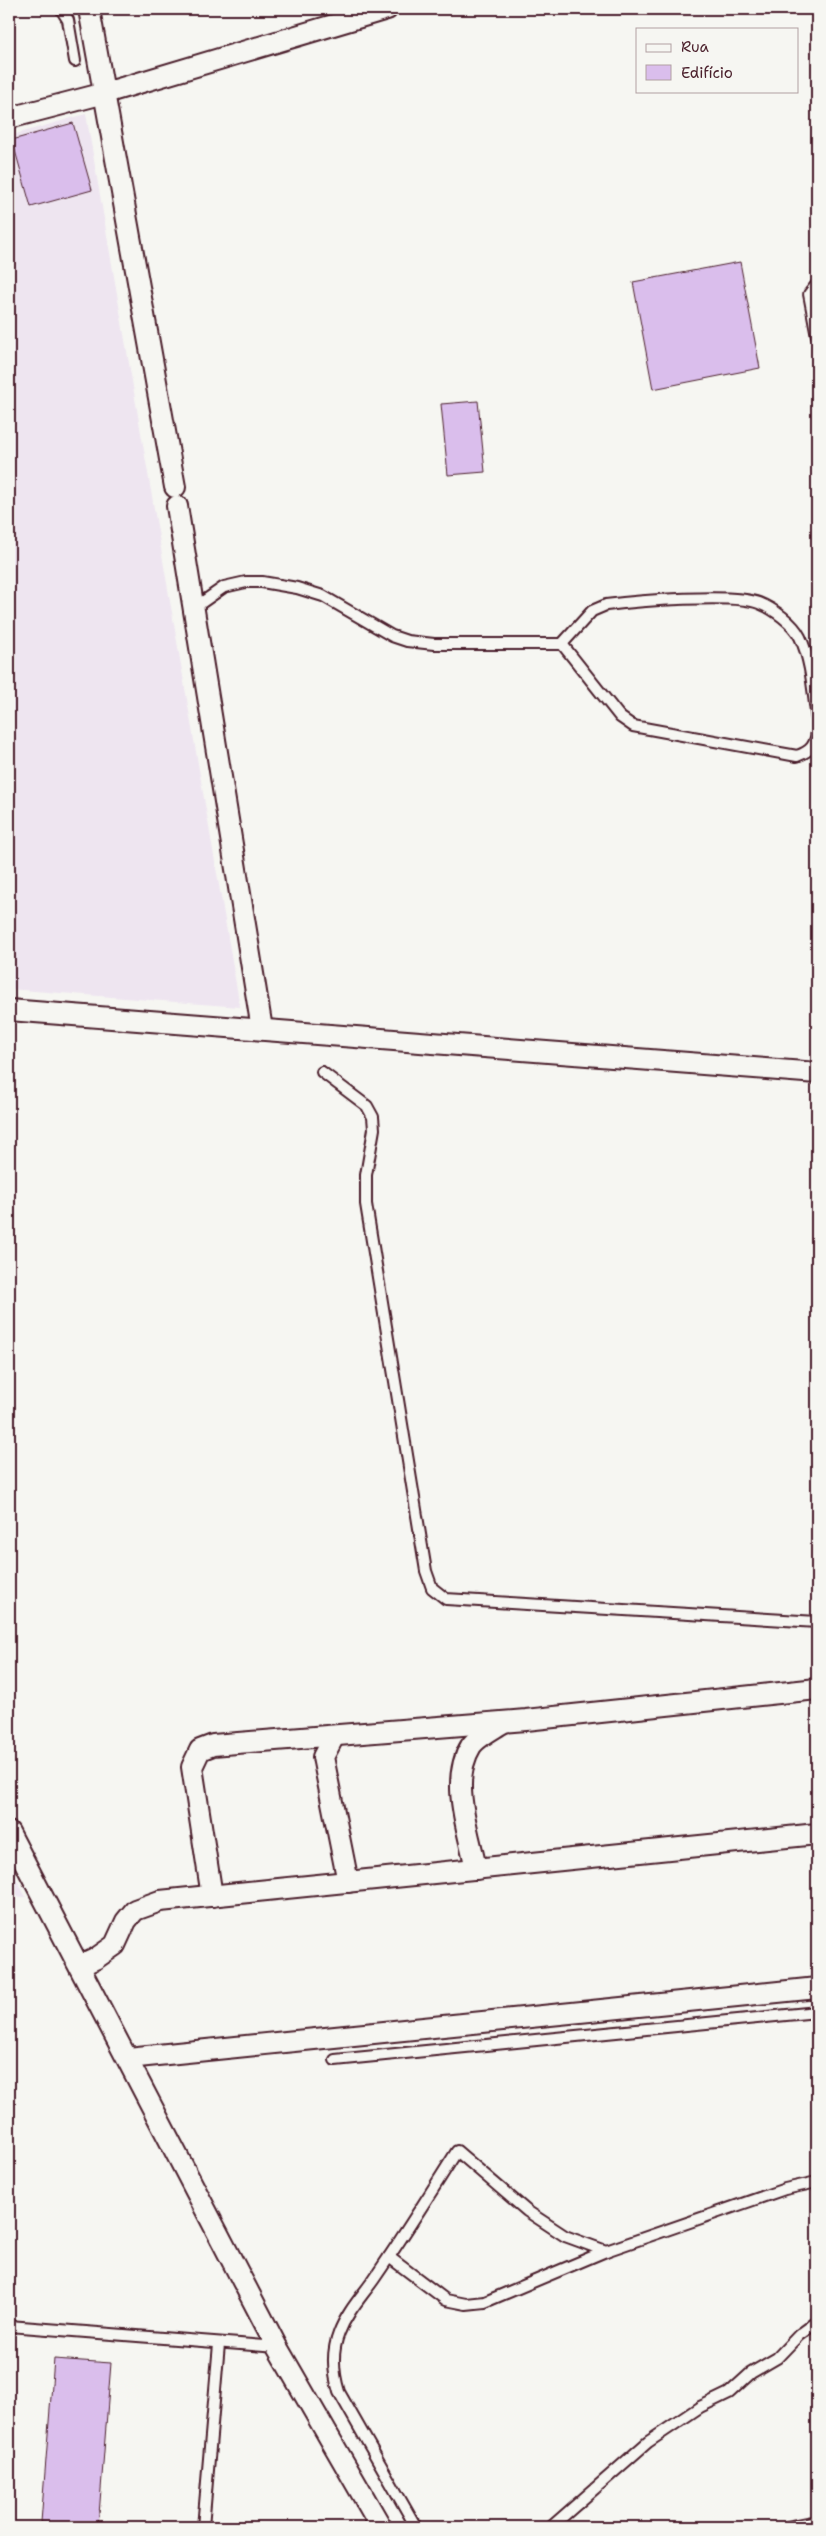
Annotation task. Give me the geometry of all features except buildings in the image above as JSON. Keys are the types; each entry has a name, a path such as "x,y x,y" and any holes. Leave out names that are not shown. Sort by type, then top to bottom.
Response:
{"street":[{"path":"89,9 176,496 262,1029"},
{"path":"9,118 105,93 387,9"},
{"path":"9,1010 817,1073"},
{"path":"212,1896 192,1767 200,1750 213,1745 503,1722 817,1690"},
{"path":"476,1869 462,1797 463,1762 472,1744 503,1722"},
{"path":"334,1736 323,1756 348,1882"},
{"path":"9,1832 277,2348 381,2527"},
{"path":"80,1966 95,1959 115,1945 126,1921 134,1910 160,1901 817,1834"},
{"path":"128,2058 817,1988"}],"lane":[{"path":"61,9 68,20 75,61"},
{"path":"817,284 809,294 817,336"},
{"path":"194,608 224,587 246,582 262,582 297,588 323,596 392,636 407,641 434,644 562,644 592,612 606,605 736,599 759,602 786,620 799,636 806,655 817,720"},
{"path":"562,644 620,718 633,726 797,756 810,751 815,743 817,730"},
{"path":"322,1072 367,1106 373,1117 374,1129 366,1175 366,1204 426,1571 436,1592 446,1599 817,1622"},
{"path":"335,2060 817,2012"},
{"path":"416,2527 339,2392 334,2374 333,2355 338,2333 351,2309 389,2256 457,2151 527,2211 565,2236 606,2251"},
{"path":"389,2256 446,2300 466,2304 485,2302 606,2251 785,2189 817,2182"},
{"path":"551,2527 648,2442 700,2407 729,2393 751,2373 777,2358 799,2335 817,2322"},
{"path":"9,2326 277,2348"},
{"path":"203,2527 219,2344"},
{"path":"787,2527 817,2521"}],"shaded area":[{"path":"86,114 240,1007 9,989 9,136"},
{"path":"9,1864 26,1897 9,1896"}]}
